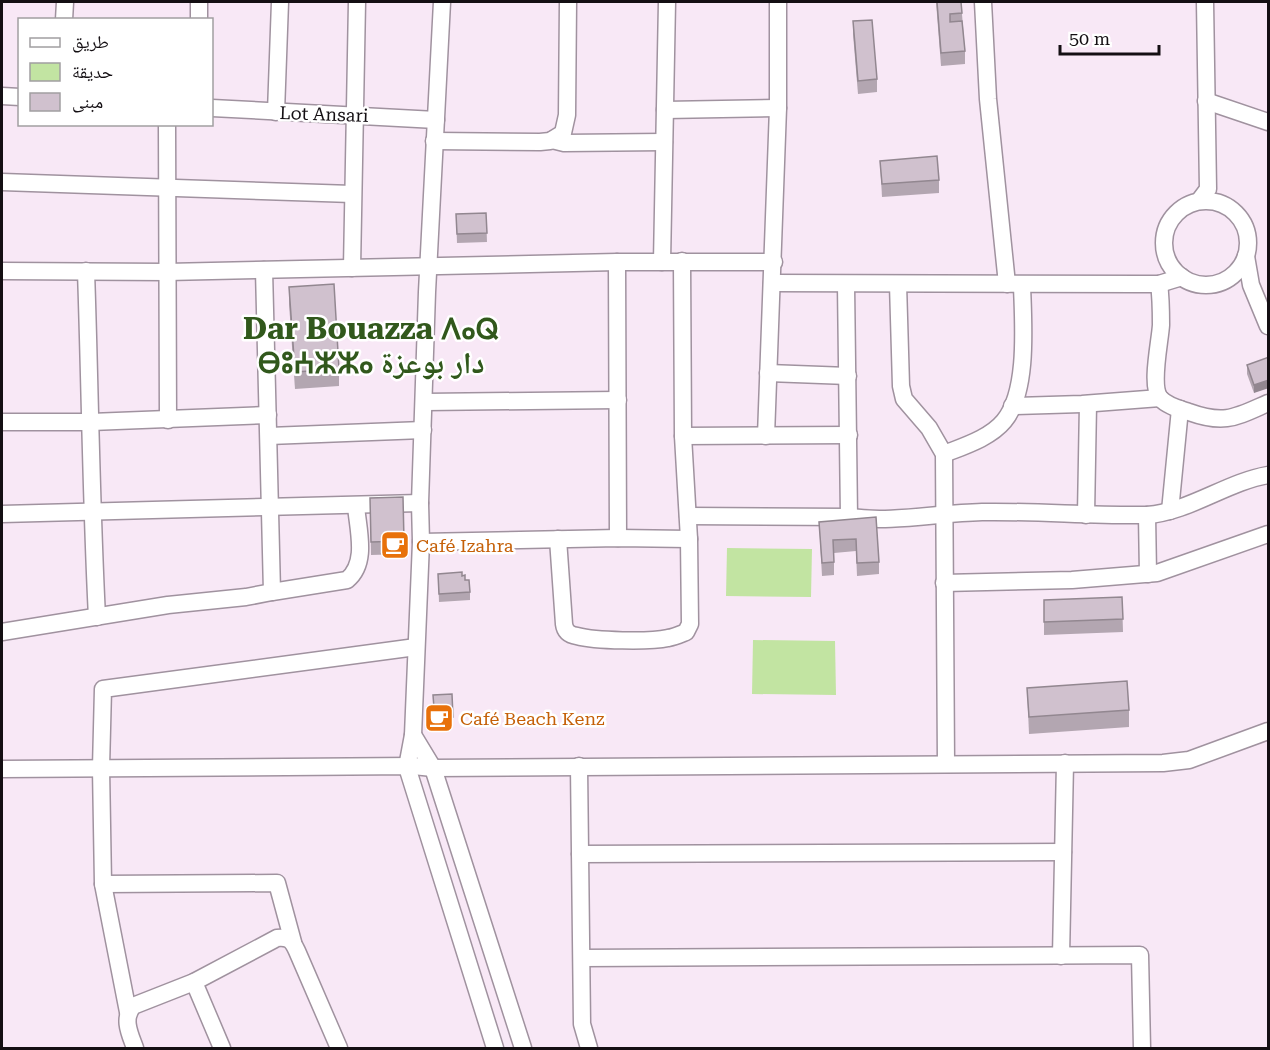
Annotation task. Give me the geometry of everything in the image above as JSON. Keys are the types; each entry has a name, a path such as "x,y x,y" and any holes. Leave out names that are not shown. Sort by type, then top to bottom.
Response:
{"street":[{"path":"64,2 64,18"},
{"path":"199,2 199,18"},
{"path":"276,112 280,2"},
{"path":"352,268 357,2"},
{"path":"413,735 433,768 521,1042 494,1048 407,767 413,735 421,542 420,503 428,267 441,2"},
{"path":"434,141 540,142 552,140 563,133 567,116 568,2"},
{"path":"662,262 667,2"},
{"path":"766,436 774,262 778,2"},
{"path":"944,454 985,436 1005,420 1017,392 1024,345 988,99 983,2"},
{"path":"1203,195 1206,101 1205,2"},
{"path":"2,96 18,97"},
{"path":"1206,101 1269,122"},
{"name":"Lot Ansari","path":"213,108 436,120"},
{"path":"665,110 778,108"},
{"path":"167,126 168,420"},
{"path":"552,140 564,143 664,142"},
{"path":"2,182 352,194"},
{"path":"1203,195 1237,213 1246,228 1248,242 1246,256 1251,285 1269,326"},
{"path":"1160,398 1156,386 1161,298 1169,276 1164,242 1168,223 1181,209 1203,195"},
{"path":"772,283 1015,285 1169,276 1206,285 1219,283 1231,277 1239,269 1246,256"},
{"path":"2,271 167,272 617,261 774,262"},
{"path":"617,261 618,538"},
{"path":"558,539 565,629 576,636 631,640 668,639 686,632 690,624 689,539 683,436 682,261"},
{"path":"264,270 272,592"},
{"path":"86,271 97,616"},
{"path":"1231,277 1251,285"},
{"path":"898,284 904,399 929,428 944,454 946,469 943,513 946,764"},
{"path":"846,285 849,517"},
{"path":"768,373 848,376"},
{"path":"1012,406 1088,404 1160,398 1180,409 1207,418 1226,419 1269,403"},
{"path":"425,402 618,400"},
{"path":"1086,515 1088,404"},
{"path":"1170,511 1180,409"},
{"path":"2,422 91,422 268,416"},
{"path":"269,436 423,430"},
{"path":"683,436 849,435"},
{"path":"688,516 888,519 943,513 995,512 1148,515 1170,511 1269,475"},
{"path":"2,514 420,503"},
{"path":"2,632 347,580 354,574 360,556 356,506"},
{"path":"1148,515 1148,574"},
{"path":"944,583 1072,580 1157,573 1269,534"},
{"path":"421,542 689,539"},
{"path":"135,1048 127,1020 128,1012 103,885 101,768 103,689 416,647"},
{"path":"2,769 769,767 1163,763 1190,760 1269,731"},
{"path":"1061,956 1065,763"},
{"path":"579,766 582,1024 589,1048"},
{"path":"580,854 1064,852"},
{"path":"103,885 277,883 293,942 339,1048"},
{"path":"128,1012 133,1006 194,982 277,938 287,938 293,942"},
{"path":"582,958 1140,955 1142,1048"},
{"path":"194,982 222,1048"}],"green space":[{"path":"727,548 812,549 811,597 726,596"},
{"path":"753,640 835,641 836,695 752,694"}],"building":[{"path":"937,2 961,2 962,13 950,14 950,22 962,21 965,51 941,53"},
{"path":"872,20 877,79 858,81 853,21"},
{"path":"937,156 939,180 882,184 880,161"},
{"path":"486,213 487,233 457,234 456,214"},
{"path":"334,284 339,369 295,372 289,287"},
{"path":"1269,357 1269,380 1254,385 1247,365"},
{"path":"403,497 404,541 371,542 370,498"},
{"path":"876,517 879,562 857,563 856,539 833,540 834,562 822,563 819,522"},
{"path":"462,572 465,580 469,580 470,592 439,594 438,574"},
{"path":"1122,597 1123,619 1044,622 1044,600"},
{"path":"1127,681 1129,710 1029,717 1027,688"},
{"path":"452,694 453,717 434,716 431,712 434,708 433,695"}],"place":[{"name":"Café Izahra","path":"395,545"},
{"name":"Café Beach Kenz","path":"439,718"}],"district":[{"name":"Dar Bouazza ⴷⴰⵕ ⴱⵓⵄⵣⵣⴰ دار بوعزة","path":"371,345"}]}
